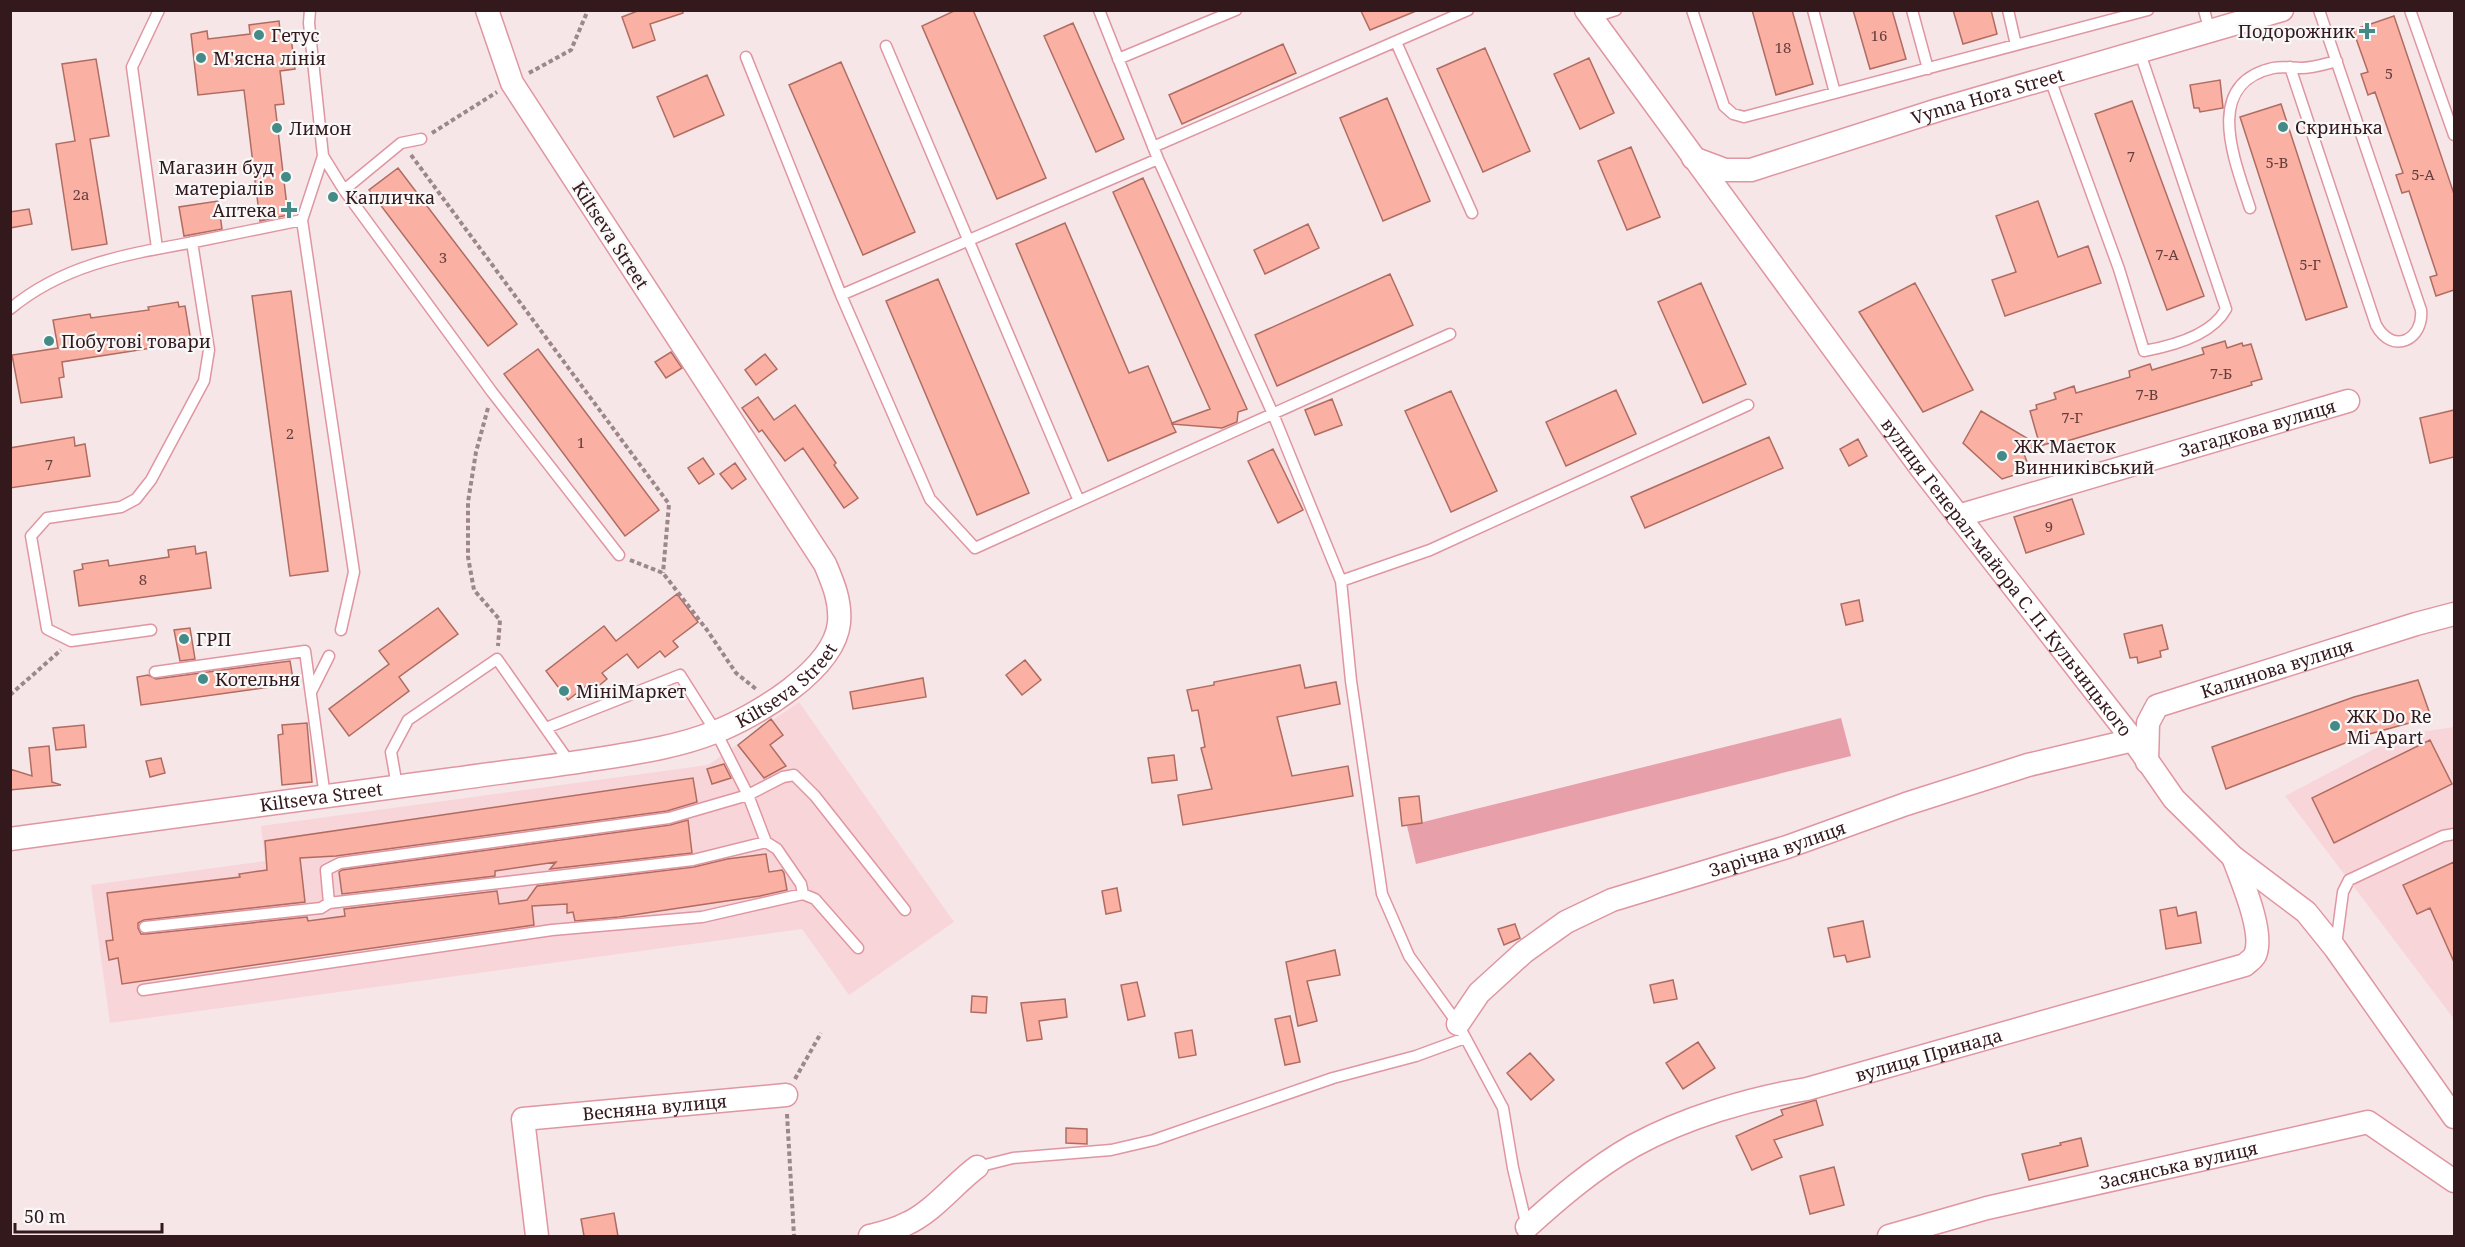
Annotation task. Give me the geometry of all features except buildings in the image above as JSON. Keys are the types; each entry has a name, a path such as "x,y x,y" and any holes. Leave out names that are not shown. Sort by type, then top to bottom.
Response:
{"street":[{"name":"Kiltseva Street","path":"10,839 570,763 673,745 716,732 740,721 772,701 821,660 835,640 839,624 839,606 835,586 825,564 512,83 487,10"},
{"name":"Vynna Hora Street","path":"1693,158 1725,170 1751,170 1938,110 2282,10"},
{"name":"вулиця Генерал-майора С. П. Кульчицького","path":"1588,14 1958,516 2133,740 2174,799 2234,856 2307,912 2454,1117"},
{"name":"Загадкова вулиця","path":"1958,516 2348,401"},
{"name":"Калинова вулиця","path":"2147,762 2148,723 2157,706 2454,614"},
{"name":"Зарічна вулиця","path":"1461,1031 1479,993 1524,952 1566,922 1612,900 1787,848 1906,804 2028,765 2133,740"},
{"name":"вулиця Принада","path":"1527,1227 1553,1203 1605,1164 1634,1146 1675,1127 1771,1095 1807,1089 2245,965 2254,956 2258,940 2247,894 2234,856"},
{"name":"Весняна вулиця","path":"537,1236 523,1119 786,1095"},
{"name":"Засянська вулиця","path":"1889,1236 1988,1208 2368,1122 2454,1181"},
{"path":"870,1236 908,1224 936,1203 956,1182 977,1167"}],"lane":[{"path":"157,248 132,67 159,10"},
{"path":"310,10 309,23 323,156 302,220 354,572 341,630"},
{"path":"1099,10 1158,159 1273,414 1341,581 1351,681 1382,894 1409,956 1461,1031 1503,1108 1513,1168 1527,1227"},
{"path":"1118,59 1236,10"},
{"path":"1154,147 1468,10"},
{"path":"1588,14 1616,10"},
{"path":"1692,10 1722,100 1733,114 1750,116 2016,45 2107,16 2148,10"},
{"path":"1813,10 1835,93"},
{"path":"1912,10 1928,69"},
{"path":"2008,10 2016,45"},
{"path":"2204,10 2210,32"},
{"path":"2290,67 2376,325 2382,336 2390,342 2406,339 2419,326 2422,318 2421,310 2319,10"},
{"path":"2410,10 2454,135"},
{"path":"1396,42 1472,213"},
{"path":"886,46 1079,501"},
{"path":"2050,79 2118,270 2144,351 2176,345 2220,320 2226,309 2140,53"},
{"path":"746,57 841,295 930,499 975,548 1450,334"},
{"path":"2250,208 2237,167 2229,128 2232,98 2247,80 2271,69 2310,68 2337,61"},
{"path":"344,190 402,143 421,140"},
{"path":"323,156 344,190 492,392 619,555"},
{"path":"841,295 1158,159"},
{"path":"10,309 22,299 84,267 136,251 302,220"},
{"path":"152,630 71,641 47,629 31,536 47,518 121,507 136,499 151,480 204,381 209,350 192,242"},
{"path":"1341,581 1430,550 1748,405"},
{"path":"155,672 305,651 326,797"},
{"path":"311,692 329,656"},
{"path":"397,786 391,752 408,720 497,659 570,763"},
{"path":"546,728 680,675 716,732 748,795 766,842 777,849 801,884 804,894"},
{"path":"329,903 326,870 340,863 669,818 748,795 783,777 794,775 815,796 905,910"},
{"path":"2335,948 2341,903 2349,880 2443,836 2454,834"},
{"path":"145,927 321,908 329,903 693,860 766,842"},
{"path":"143,990 552,930 702,917 804,894 815,899 858,948"},
{"path":"977,1167 1013,1158 1111,1150 1154,1140 1333,1078 1416,1056 1461,1031"}],"path":[{"path":"421,140 512,83 571,50 588,10"},
{"path":"402,143 669,504 663,573"},
{"path":"492,392 476,452 468,502 468,557 474,590 500,620 497,659"},
{"path":"619,555 663,573 707,630 736,673 772,701"},
{"path":"10,695 71,641"},
{"path":"794,1236 786,1095 821,1033"}],"shaded area":[{"path":"799,702 954,922 849,995 802,929 110,1023 91,885 265,861 261,826 708,765"},
{"path":"1841,718 1851,756 1416,864 1407,826"},
{"path":"2454,727 2454,1019 2285,796 2401,735"}],"place":[{"name":"Подорожник","path":"2367,31"},
{"name":"Гетус","path":"259,35"},
{"name":"М'ясна лінія","path":"201,58"},
{"name":"Скринька","path":"2283,127"},
{"name":"Лимон","path":"277,128"},
{"name":"Магазин буд матеріалів","path":"286,177"},
{"name":"Капличка","path":"333,197"},
{"name":"Аптека","path":"289,210"},
{"name":"Побутові товари","path":"49,341"},
{"name":"ЖК Маєток Винниківський","path":"2002,456"},
{"name":"ГРП","path":"184,639"},
{"name":"Котельня","path":"203,679"},
{"name":"МініМаркет","path":"564,691"},
{"name":"ЖК Do Re Mi Apart","path":"2335,726"}]}
